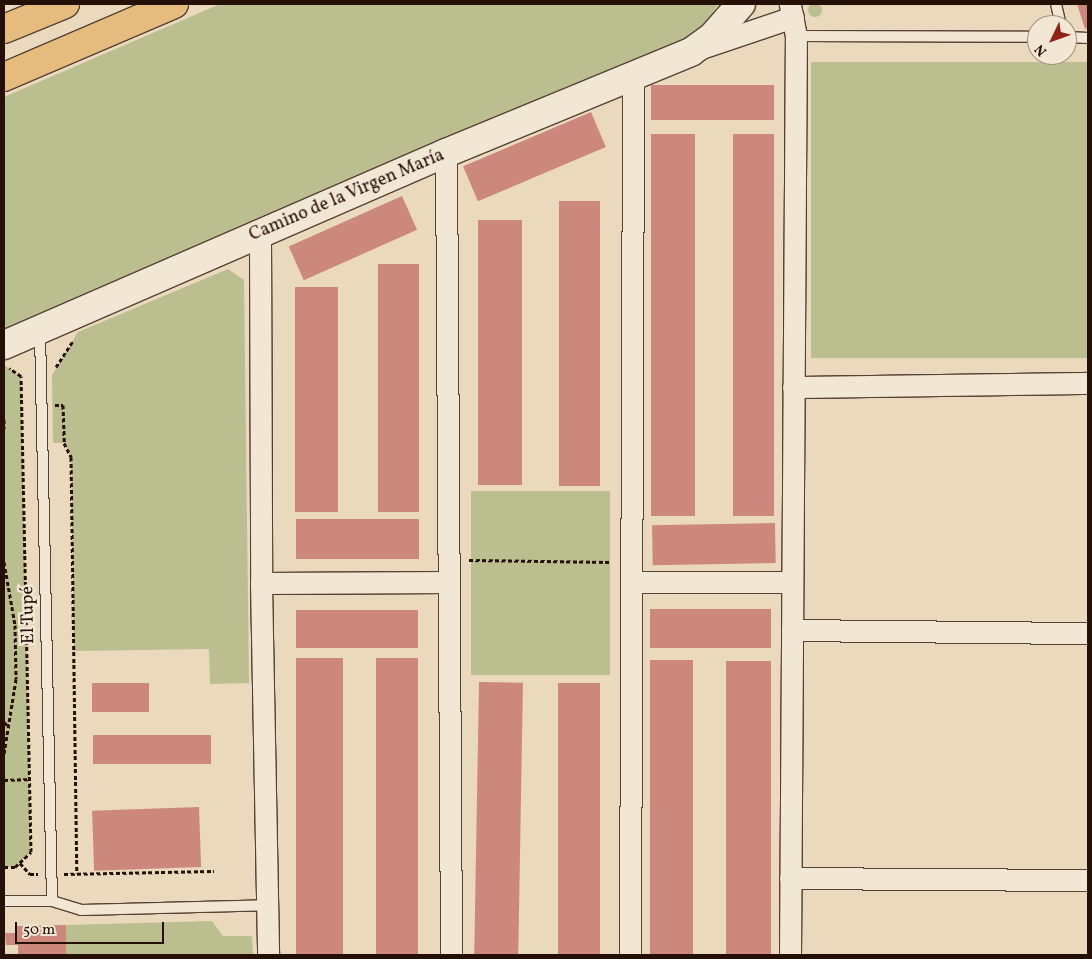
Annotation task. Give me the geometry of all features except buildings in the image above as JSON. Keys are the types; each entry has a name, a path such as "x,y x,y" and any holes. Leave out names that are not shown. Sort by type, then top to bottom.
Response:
{"highway":[{"path":"4,29 66,4"},
{"path":"4,77 174,4"}],"street":[{"name":"Camino de la Virgen María","path":"691,52 712,37 741,4"},
{"name":"Camino de la Virgen María","path":"4,345 446,153 633,75 691,52 793,19"},
{"path":"790,955 793,19"},
{"path":"630,955 633,75"},
{"path":"446,153 451,955"},
{"path":"260,234 261,583 268,955"},
{"path":"793,387 1088,383"},
{"path":"261,583 449,582"},
{"path":"630,582 792,582"},
{"path":"792,630 1088,633"},
{"path":"790,878 1088,880"}],"lane":[{"path":"793,19 1027,36"},
{"name":"El Tupé","path":"40,329 52,900"},
{"path":"4,901 52,900 81,910 267,905"}],"path":[{"path":"40,376 52,375 78,332"},
{"path":"4,365 21,376 31,852 15,867 4,868"},
{"path":"52,405 63,405 64,443 71,458 77,873"},
{"path":"4,420 4,429"},
{"path":"449,582 471,558 609,560 630,582"},
{"path":"4,562 15,625 16,679 10,728 4,754"},
{"path":"4,722 10,728"},
{"path":"4,780 30,779"},
{"path":"20,863 30,874 214,871"}],"green space":[{"path":"812,3 818,3 822,10 818,17 812,17 808,13 808,7"},
{"path":"220,4 718,4 708,20 686,40 4,331 4,97"},
{"path":"811,62 1027,62 1027,65 1077,65 1077,62 1088,62 1088,358 811,358"},
{"path":"228,269 244,280 249,683 210,684 209,649 74,651 71,458 64,443 53,443 52,375 78,332"},
{"path":"4,365 21,376 31,852 15,867 4,867"},
{"path":"471,491 610,491 610,675 471,675"},
{"path":"212,921 223,936 252,936 253,955 66,955 66,925"}]}
